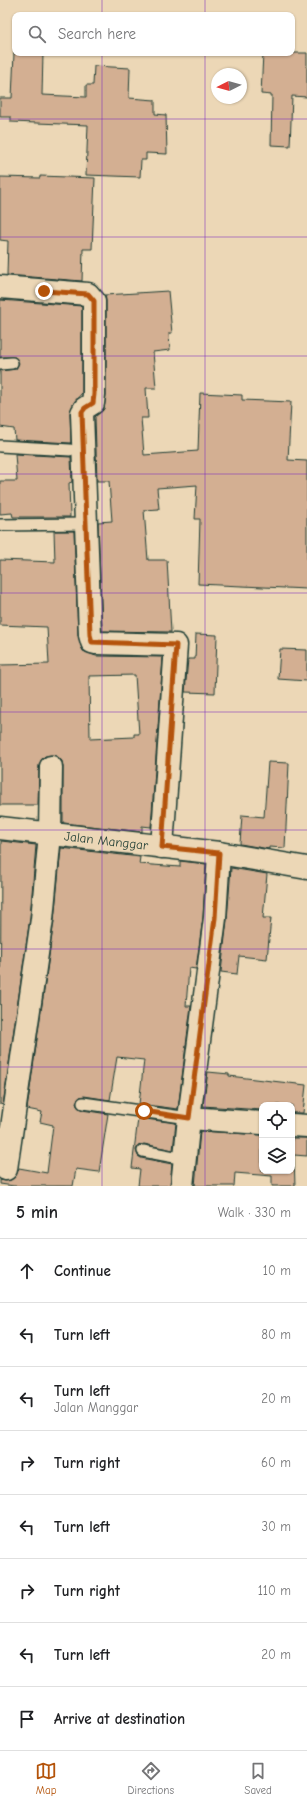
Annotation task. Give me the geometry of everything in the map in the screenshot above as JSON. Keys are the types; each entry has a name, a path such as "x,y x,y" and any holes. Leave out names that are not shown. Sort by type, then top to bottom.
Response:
{"street":[{"path":"0,288 88,294 94,301 94,394 93,403 82,412 90,635 92,642 176,645 162,847"},
{"path":"6,1169 42,920 50,834 51,767"},
{"name":"Jalan Manggar","path":"0,828 219,853 307,868"},
{"path":"182,1186 189,1118 215,918 219,853"},
{"path":"189,1118 259,1123"},
{"path":"295,1125 307,1126"}],"lane":[{"path":"0,364 12,363"},
{"path":"0,446 70,450"},
{"path":"0,524 86,524"},
{"path":"83,1102 189,1118"},
{"path":"143,1151 185,1159"}],"building":[{"path":"295,53 307,53 307,97 292,96 290,146 271,145 272,95 261,94 263,56 295,56"},
{"path":"14,56 43,56 42,95 86,97 86,85 93,85 94,66 130,68 129,98 155,100 155,114 166,115 167,154 146,153 146,160 141,160 140,177 86,175 88,125 11,122 11,117 0,117 0,98 12,98"},
{"path":"40,176 95,178 92,249 83,249 82,281 7,275 8,241 0,240 0,177 40,178"},
{"path":"168,291 172,333 169,333 170,350 153,352 156,388 146,388 148,418 141,418 144,455 198,451 200,393 242,395 242,400 291,402 288,460 307,461 307,589 198,584 200,519 195,519 197,485 157,488 159,509 144,510 148,560 167,560 171,632 102,631 98,522 112,521 109,481 97,481 95,417 104,409 106,395 105,295"},
{"path":"0,300 82,306 82,393 74,402 70,413 71,443 15,440 14,429 0,427 0,371 16,369 19,363 15,357 0,357"},
{"path":"15,454 71,457 72,482 69,483 70,517 13,517 12,513 0,514 0,481 17,481"},
{"path":"54,531 74,531 78,635 83,651 96,656 163,657 151,827 142,826 142,832 63,823 63,767 62,761 58,757 52,755 45,756 41,760 39,766 38,805 0,805 0,665 49,664 47,627 0,625 0,560 55,562","holes":["135,675 139,734 134,734 134,737 90,739 89,676"]},
{"path":"196,634 217,635 215,693 185,692 188,659 195,659"},
{"path":"280,649 307,650 307,681 278,679"},
{"path":"268,762 289,763 285,848 269,847 269,849 240,844 242,815 264,817"},
{"path":"1,841 36,845 30,918 3,1105 0,1104"},
{"path":"61,848 140,857 139,864 180,867 180,861 206,864 203,917 196,969 189,968 186,1006 191,1006 178,1109 139,1104 144,1060 117,1057 110,1100 84,1096 80,1097 76,1102 77,1106 82,1110 108,1114 99,1172 76,1169 73,1186 14,1186 0,1184 0,1180 11,1180 16,1176 19,1168 47,1173 53,1125 40,1122 42,1112 27,1109 54,921"},
{"path":"231,868 267,874 263,918 271,918 267,959 239,956 237,974 221,972"},
{"path":"208,1072 229,1074 229,1076 306,1085 303,1113 295,1113 295,1102 259,1102 259,1110 203,1106"},
{"path":"138,1118 176,1123 173,1150 144,1144 138,1146 136,1150 138,1156 141,1158 172,1164 170,1186 138,1186 140,1169 132,1168"},
{"path":"200,1131 259,1135 259,1174 295,1174 295,1186 272,1186 272,1176 235,1173 234,1186 195,1186"},
{"path":"295,1138 307,1138 307,1156 295,1155"}],"route":[{"path":"44,291 88,294 94,301 94,394 93,403 82,412 90,635 92,642 172,643 176,645 177,652 162,847 219,853 215,918 189,1118 144,1111"}]}
